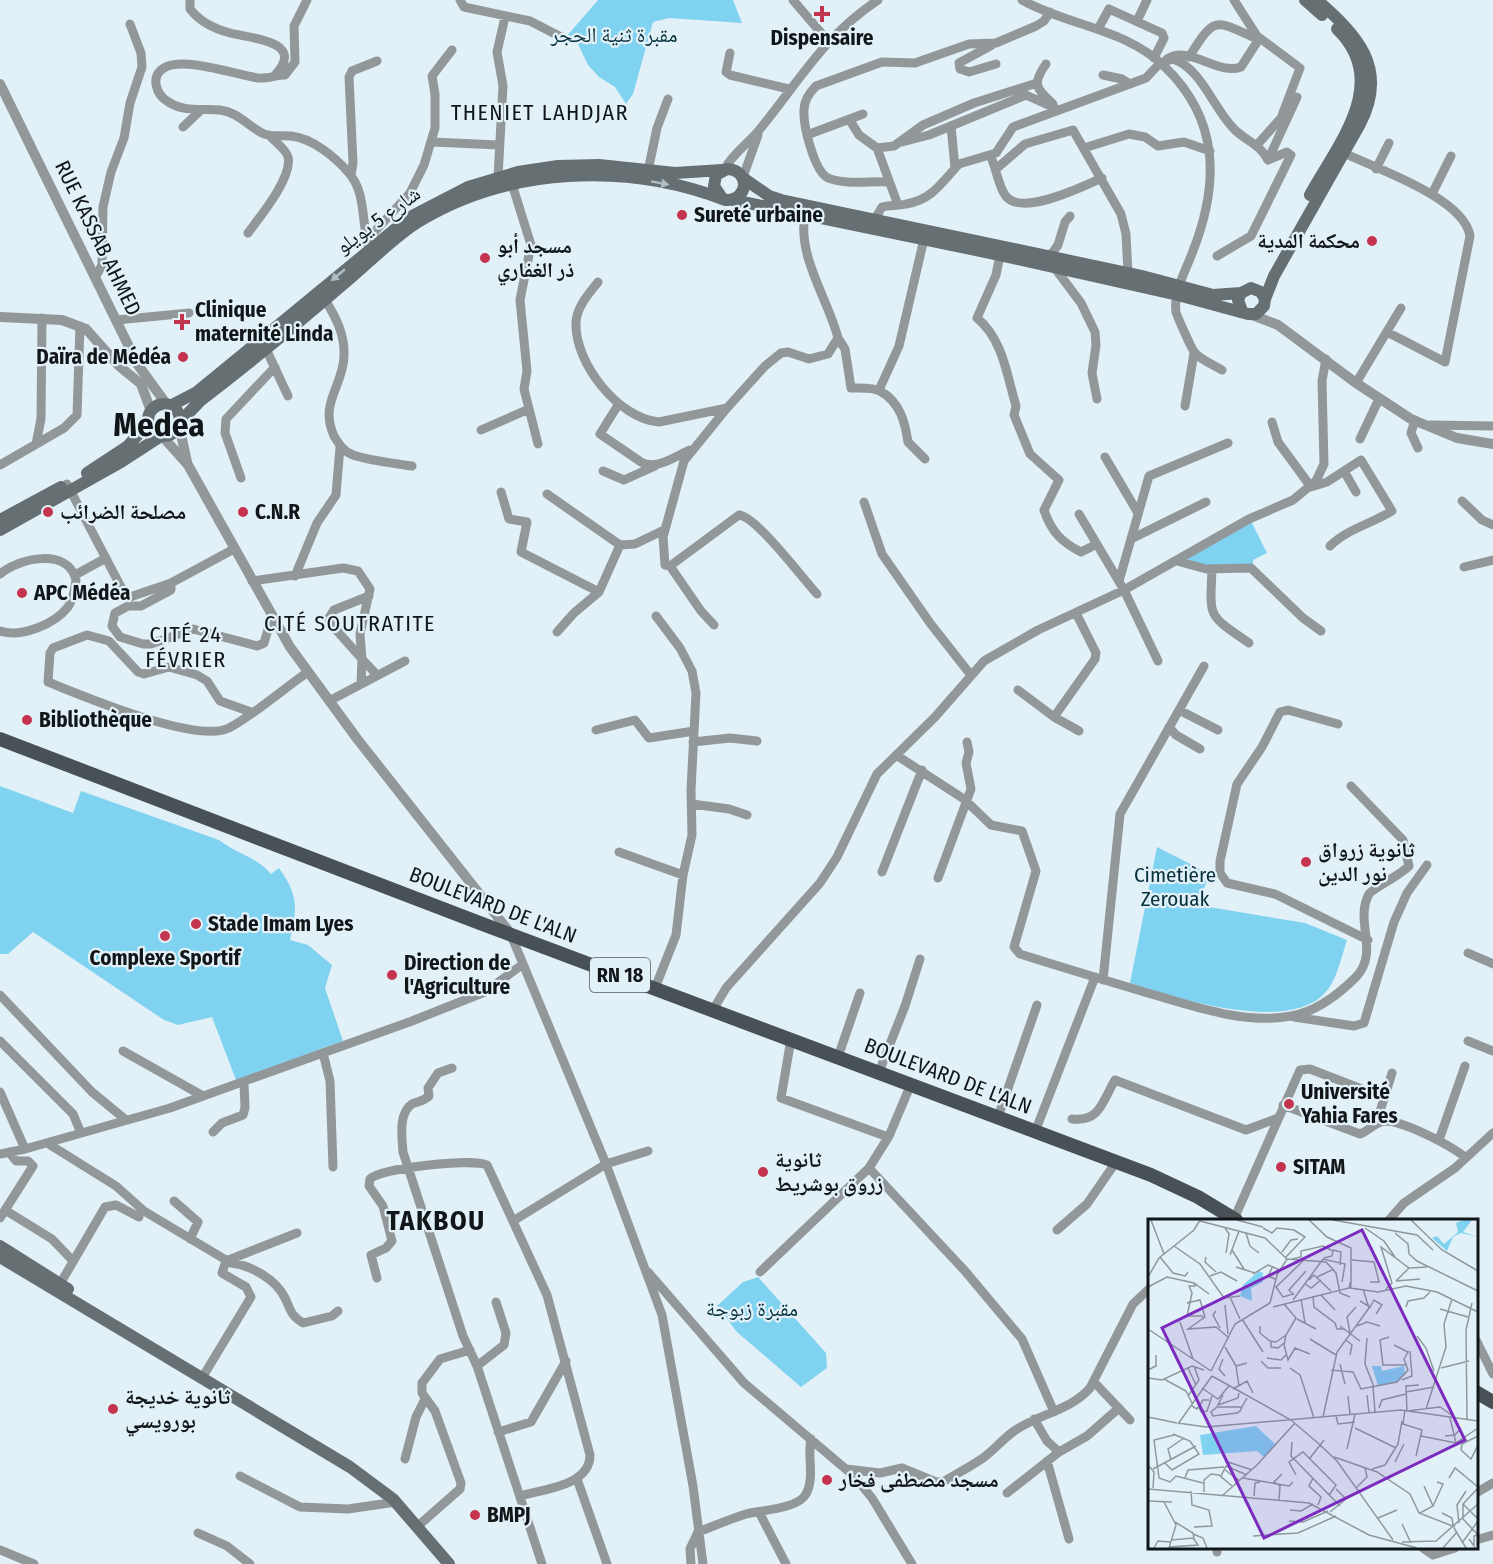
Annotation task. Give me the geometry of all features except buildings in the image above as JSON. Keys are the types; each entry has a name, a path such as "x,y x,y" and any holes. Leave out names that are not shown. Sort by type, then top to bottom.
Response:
{"main road":[{"path":"0,530 68,488 162,436 174,432 200,401 325,300 370,249 430,215 462,200 512,184 555,177 598,176 664,184 1000,255 1128,273 1247,313 1259,312 1274,276 1337,158 1357,111 1361,94 1360,68 1347,39 1305,0"},
{"path":"1247,313 1238,300 1246,291 1258,285 1269,270 1367,109 1371,84 1369,66 1353,34 1317,0"},
{"name":"شارع 5 يويلو","path":"169,405 197,392 370,249 424,208 468,187 538,168 578,165 675,173 723,170"},
{"path":"727,199 714,190 714,182 723,170 735,170 769,196 781,201 874,219 1179,290 1213,295 1246,291 1261,292 1265,301"},
{"path":"727,199 742,193 743,177"},
{"path":"0,520 68,488 128,446 158,405 169,405 178,412 180,424"},
{"path":"149,417 155,434 162,436"},
{"name":"BOULEVARD DE L'ALN","path":"0,739 1150,1175 1218,1216"},
{"path":"0,1246 162,1349 170,1359"},
{"path":"0,1257 350,1467 396,1502 449,1564"},
{"path":"1478,1393 1493,1402"}],"street":[{"path":"190,0 190,9 204,23 277,46 285,58 285,64 275,75"},
{"path":"248,233 277,192 288,163 286,152 270,135 229,112 184,109 160,96 156,78 161,70 174,65 219,69 261,79 285,75 295,62 294,26 307,0"},
{"path":"460,0 464,7 530,21 565,39"},
{"path":"792,0 828,41"},
{"path":"723,170 760,129 789,88 828,41 849,19 878,0"},
{"path":"1022,0 1122,38 1160,60 1181,84 1193,104 1208,139 1212,184 1205,218 1179,290 1176,312 1194,353 1185,406"},
{"path":"1137,21 1147,0"},
{"path":"1234,0 1257,38"},
{"path":"874,219 882,207 927,198 958,164 996,153 1013,127 1146,78 1160,60 1164,35 1137,21 1109,9 1098,29"},
{"path":"996,64 964,72 959,63 996,43 1036,26 1044,21 1050,12"},
{"path":"498,177 503,86 497,52 505,17"},
{"path":"96,276 102,265 103,207 111,172 124,138 130,103 142,67 141,53 130,24"},
{"path":"1188,57 1206,30 1216,24 1226,25 1257,38 1300,68 1281,118 1257,145"},
{"path":"1160,60 1178,54 1230,70 1236,69 1244,63 1257,38"},
{"path":"888,182 828,178 816,164 807,135 804,109 809,93 816,86 882,62 915,63 969,44 996,43"},
{"path":"370,249 410,193 432,142 436,108 432,76 452,50"},
{"path":"730,53 726,72 730,75 789,88"},
{"path":"1160,60 1179,62 1189,69 1232,127 1257,145 1268,160"},
{"path":"351,175 353,164 349,76 352,71 376,61"},
{"path":"1046,64 1037,83 1038,89 1059,110"},
{"path":"1103,75 1122,79 1130,84"},
{"path":"901,142 923,125 974,103 1037,83"},
{"name":"RUE KASSAB AHMED","path":"0,84 117,320 138,374 169,405"},
{"path":"877,148 951,126 1026,95 1059,110"},
{"path":"1268,160 1297,97"},
{"path":"648,171 657,128 668,99"},
{"path":"183,127 201,110"},
{"path":"807,135 863,114"},
{"path":"849,119 859,135 877,148 898,205"},
{"path":"951,126 955,168"},
{"path":"743,177 760,129"},
{"path":"996,169 1025,144 1069,129 1073,130 1121,214 1128,273"},
{"path":"1084,148 1129,134 1144,137 1158,146 1184,142 1210,151"},
{"path":"270,135 293,136 305,140 332,157 351,175 363,204 370,249"},
{"path":"432,142 498,145"},
{"path":"1376,169 1389,143"},
{"path":"1217,256 1251,236 1292,155 1287,152 1268,160"},
{"path":"990,155 1004,195 1020,202 1046,201 1102,178"},
{"path":"1432,194 1451,156"},
{"path":"1337,158 1376,169 1432,194 1464,218 1470,236 1445,362 1387,332"},
{"path":"512,184 531,245 520,300 527,371 524,389 538,444"},
{"path":"805,215 804,234 810,257 838,338 844,349 851,388 879,390 900,410 909,430 908,442 925,459"},
{"path":"1070,216 1065,222 1052,261 1082,303 1095,332 1096,345 1092,373 1097,399"},
{"path":"879,390 898,346 924,239"},
{"path":"1000,255 996,275 977,318 994,336 999,347 1016,406 1014,415 1030,454 1059,480 1044,510 1048,522 1056,536 1081,552 1097,544"},
{"path":"598,282 580,307 576,323 579,339 591,368 610,398 633,416 659,422 727,408"},
{"path":"295,576 317,523 336,495 340,447 328,420 328,412 343,365 344,347 341,328 325,300"},
{"path":"1265,301 1278,325"},
{"path":"1356,383 1401,308"},
{"path":"117,320 189,313"},
{"path":"1247,313 1278,325 1379,399 1415,420 1457,438 1493,444"},
{"path":"0,318 62,320 92,333 120,366 138,374 149,417"},
{"path":"36,444 41,418 42,318"},
{"path":"0,465 72,422 77,415 80,326"},
{"path":"714,625 701,611 670,566 665,565 664,530 677,479 690,450 765,366 781,353 788,352 809,359 828,354 838,338"},
{"path":"266,349 288,396"},
{"path":"1194,353 1222,370"},
{"path":"713,1010 726,988 820,883 837,857 878,774 935,717 970,674 1003,648 1124,590 1249,519 1293,500 1311,487 1322,472 1324,464 1322,381 1326,359"},
{"path":"241,478 224,426 229,414 275,367"},
{"path":"1360,439 1379,399"},
{"path":"618,405 600,431 601,436 647,466 656,465"},
{"path":"481,430 529,410"},
{"path":"1415,420 1411,433 1418,448"},
{"path":"1272,422 1278,442 1311,487"},
{"path":"180,424 188,465"},
{"path":"1427,425 1493,426"},
{"path":"162,436 188,465 272,616 308,672 511,934 606,1164 647,1270 662,1316 675,1383 703,1564"},
{"path":"1119,581 1149,476 1228,443"},
{"path":"340,447 352,455 412,466"},
{"path":"603,471 624,480 690,450"},
{"path":"1105,457 1138,513"},
{"path":"1311,487 1327,482 1361,460 1392,511 1360,529 1341,535 1330,546"},
{"path":"1344,471 1356,492"},
{"path":"68,488 121,587 130,597 171,583 234,549"},
{"path":"501,492 509,519 527,522 521,552 599,592"},
{"path":"547,494 620,545 635,544 664,530"},
{"path":"1462,501 1482,520 1493,525"},
{"path":"864,502 882,554 930,623 970,674"},
{"path":"1131,539 1206,502"},
{"path":"1079,514 1124,590 1158,660"},
{"path":"670,566 739,515 743,515 764,533 817,594"},
{"path":"557,632 574,613 599,592 620,545"},
{"path":"0,574 34,558 45,557 65,566 75,575 76,585 70,603 59,615 27,632 0,631"},
{"path":"75,575 106,558"},
{"path":"1464,567 1493,560"},
{"path":"1177,561 1212,569 1251,568 1303,618 1321,631"},
{"path":"252,581 352,568 364,578 370,589 360,634 362,684"},
{"path":"1212,569 1210,612 1249,643"},
{"path":"171,583 171,590 148,603 128,606 115,613 112,626 115,633 120,637 151,644 193,629 257,646 264,643 272,616"},
{"path":"369,596 334,610 329,618 377,675"},
{"path":"1054,717 1095,659 1096,653 1076,613"},
{"path":"655,988 676,935 683,875 692,834 696,682 680,648 656,616"},
{"path":"251,712 220,701 207,681 197,675 169,667 144,674 138,672 114,645 102,638 80,635 56,645 50,653 48,682 135,714 206,732 228,728 251,712 308,672"},
{"path":"329,701 405,661"},
{"path":"1035,1132 1099,979 1120,814 1204,666"},
{"path":"1018,690 1054,717 1079,731"},
{"path":"1179,710 1218,730"},
{"path":"1338,724 1288,710 1280,712 1262,747 1237,784 1220,861 1220,873 1227,883 1275,894 1368,940"},
{"path":"596,730 635,720 648,738 694,731"},
{"path":"1169,727 1176,735 1200,749"},
{"path":"693,742 730,738 757,741"},
{"path":"938,878 968,803 971,789 966,763 969,752 967,742"},
{"path":"896,754 968,803 991,825 1022,831 1036,864 1036,871 1014,947 1016,951 1099,979 1219,1012 1273,1018 1290,1017 1354,1026 1364,1023 1394,922 1407,893 1427,865"},
{"path":"882,872 922,770"},
{"path":"1290,1017 1320,1005 1357,976 1368,957 1365,910 1367,897 1372,890 1400,876 1409,866 1403,840 1351,786"},
{"path":"692,804 729,809 747,815"},
{"path":"619,852 683,875"},
{"path":"1468,952 1493,963"},
{"path":"879,1072 905,1006 920,959"},
{"path":"5,1153 126,1120 244,1082 485,992 523,964"},
{"path":"838,1057 860,993"},
{"path":"0,995 92,1092 126,1120"},
{"path":"998,1118 1037,1005"},
{"path":"791,1039 781,1098 888,1137"},
{"path":"0,1041 73,1114 81,1133"},
{"path":"1468,1041 1493,1051"},
{"path":"123,1051 203,1096"},
{"path":"323,1053 330,1081 333,1167"},
{"path":"1439,1140 1465,1066"},
{"path":"452,1068 438,1073 428,1088 429,1096 422,1102 412,1104 407,1111 402,1134 408,1170 477,1366 542,1564"},
{"path":"1236,1219 1296,1074 1304,1068 1384,1098"},
{"path":"1376,1124 1392,1073"},
{"path":"1072,1119 1086,1120 1094,1116 1115,1080 1246,1130 1278,1118"},
{"path":"213,1132 222,1123 243,1115 244,1082"},
{"path":"760,1272 869,1168 888,1137 911,1084"},
{"path":"0,1092 25,1149"},
{"path":"1283,1104 1360,1134 1376,1124 1394,1123 1439,1140 1466,1158"},
{"path":"1391,1219 1404,1203 1466,1158 1493,1134"},
{"path":"47,1143 116,1186 132,1203 226,1261 244,1265 260,1273 285,1298 292,1317 303,1323 332,1316 338,1311"},
{"path":"513,1221 606,1164 648,1151"},
{"path":"5,1153 16,1161 28,1161 33,1166 3,1214 52,1239 73,1261"},
{"path":"1058,1230 1087,1204 1116,1162"},
{"path":"377,1278 370,1255 386,1248 392,1241 383,1206 369,1186 374,1176 440,1164 484,1163 487,1165 547,1295 590,1455 588,1468 578,1479 520,1496"},
{"path":"869,1168 965,1271 1022,1339 1054,1412"},
{"path":"174,1201 198,1222 190,1239"},
{"path":"60,1284 105,1206 116,1205 139,1217"},
{"path":"226,1261 297,1233"},
{"path":"202,1378 251,1297 246,1287 222,1273 226,1261"},
{"path":"647,1270 744,1383 846,1469 872,1498 912,1564"},
{"path":"846,1469 880,1473 902,1468 936,1482 943,1482 982,1458 1014,1431 1083,1396 1094,1382 1133,1304 1148,1289"},
{"path":"477,1366 504,1345 506,1333 496,1302"},
{"path":"1478,1344 1493,1374"},
{"path":"418,1526 460,1489 461,1483 435,1411 425,1399 422,1383 433,1365 440,1359 470,1350"},
{"path":"498,1432 531,1422 566,1361"},
{"path":"1094,1382 1131,1420"},
{"path":"405,1459 416,1417 425,1399"},
{"path":"1007,1493 1059,1452 1087,1436 1119,1408"},
{"path":"1034,1419 1047,1441 1059,1452"},
{"path":"691,1564 690,1549 698,1532 802,1499 807,1493 810,1481 811,1439"},
{"path":"1047,1461 1069,1539"},
{"path":"240,1476 300,1507 348,1509 396,1502"},
{"path":"578,1479 607,1564"},
{"path":"1478,1492 1493,1483"},
{"path":"760,1514 786,1564"},
{"path":"198,1533 227,1546 250,1564"},
{"path":"1478,1539 1493,1534"},
{"path":"0,1550 34,1564"},
{"path":"1425,1564 1436,1551"}],"green space":[{"name":"مقبرة ثنية الحجر","path":"598,0 733,0 742,23 669,18 653,22 633,94 626,104 615,87 599,77 588,65 578,44 566,37"},
{"path":"1251,521 1267,553 1253,560 1253,564 1206,566 1189,561 1187,558"},
{"name":"Complexe Sportif","path":"0,786 73,813 81,791 219,840 260,863 271,874 279,868 286,878 295,902 290,940 308,945 332,965 325,988 343,1041 236,1080 212,1017 178,1025 164,1020 33,932 8,954 0,954"},
{"name":"Cimetière Zerouak","path":"1157,847 1210,874 1197,905 1305,923 1347,940 1329,988 1313,1002 1290,1010 1263,1012 1204,1004 1130,983"},
{"name":"مقبرة زبوجة","path":"758,1277 826,1353 827,1368 801,1387 737,1332 717,1306 743,1282"}],"place":[{"name":"Dispensaire","path":"822,14"},
{"name":"Sureté urbaine","path":"682,215"},
{"name":"محكمة المدية","path":"1372,241"},
{"name":"مسجد أبو ذر الغفاري","path":"485,258"},
{"name":"Clinique maternité Linda","path":"182,322"},
{"name":"Daïra de Médéa","path":"183,357"},
{"name":"مصلحة الضرائب","path":"48,512"},
{"name":"C.N.R","path":"243,512"},
{"name":"APC Médéa","path":"22,593"},
{"name":"Bibliothèque","path":"27,720"},
{"name":"ثانوية زرواق نور الدين","path":"1306,862"},
{"name":"Stade Imam Lyes","path":"196,924"},
{"name":"Complexe Sportif","path":"165,936"},
{"name":"Direction de l'Agriculture","path":"392,975"},
{"name":"Université Yahia Fares","path":"1289,1104"},
{"name":"SITAM","path":"1281,1167"},
{"name":"ثانوية زروق بوشريط","path":"763,1172"},
{"name":"ثانوية خديجة بورويسي","path":"113,1409"},
{"name":"مسجد مصطفى فخار","path":"827,1480"},
{"name":"BMPJ","path":"475,1515"}],"district":[{"name":"THENIET LAHDJAR","path":"540,112"},
{"name":"Medea","path":"159,425"},
{"name":"CITÉ SOUTRATITE","path":"350,623"},
{"name":"CITÉ 24 FÉVRIER","path":"186,646"},
{"name":"TAKBOU","path":"436,1221"}]}
